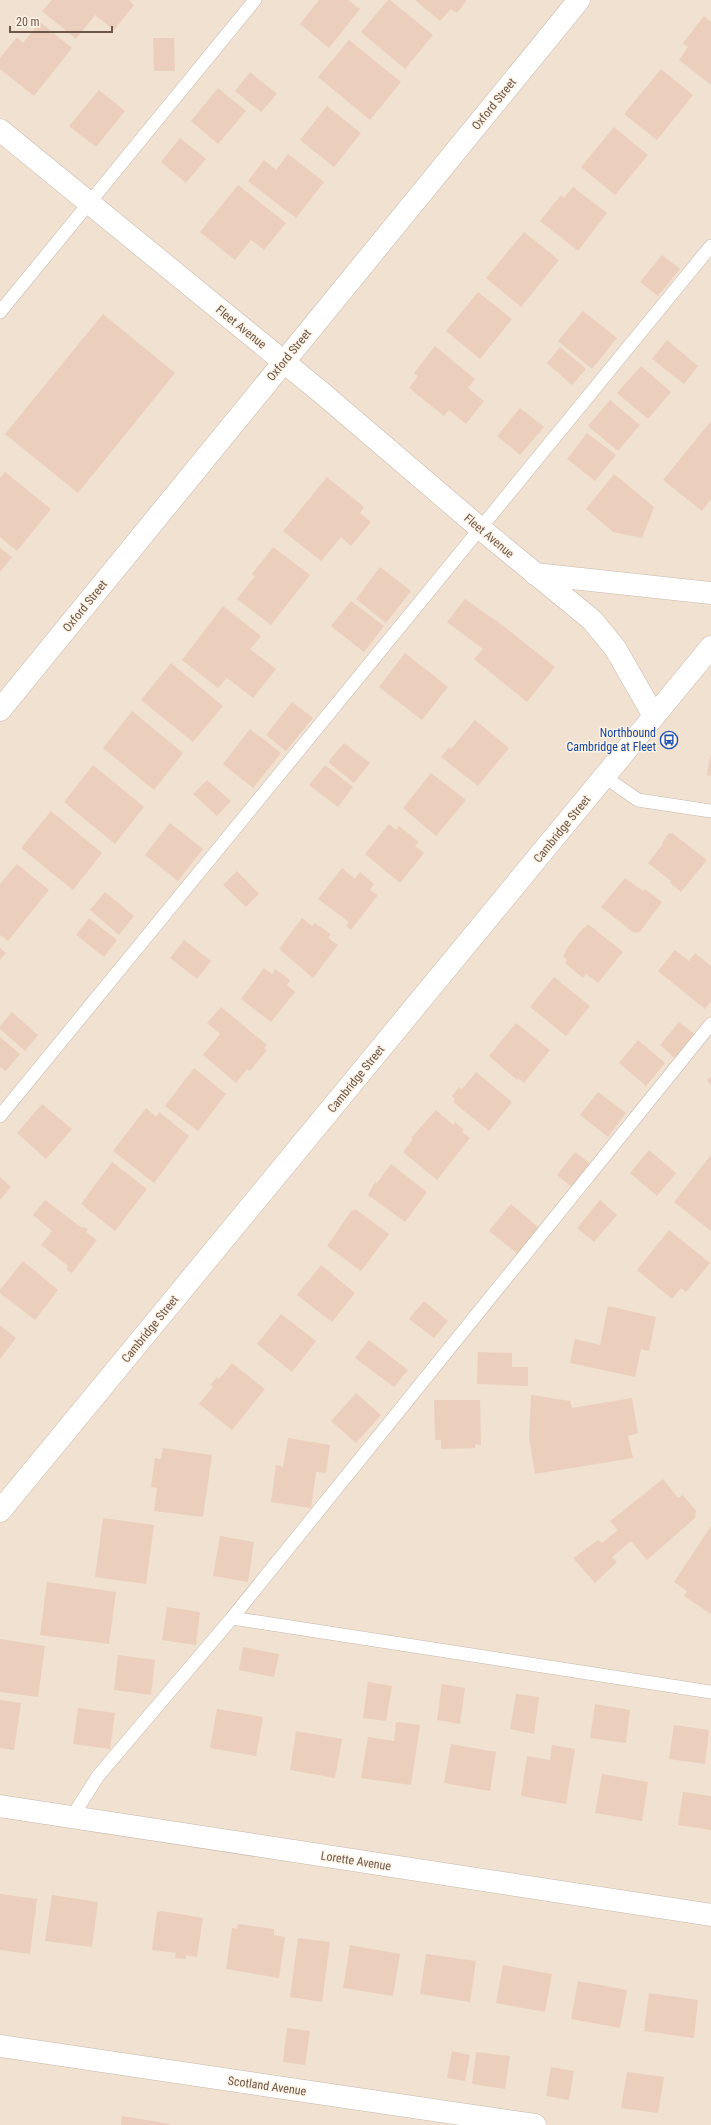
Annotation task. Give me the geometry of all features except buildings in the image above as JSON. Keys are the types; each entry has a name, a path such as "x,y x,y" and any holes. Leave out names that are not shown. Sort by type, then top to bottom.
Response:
{"street":[{"name":"Oxford Street","path":"0,710 579,0"},
{"name":"Fleet Avenue","path":"0,130 283,362 481,529 592,620 615,648 654,716"},
{"path":"535,574 711,593"},
{"name":"Cambridge Street","path":"0,1511 711,647"},
{"name":"Lorette Avenue","path":"0,1806 711,1915"},
{"name":"Scotland Avenue","path":"0,2046 535,2125"}],"lane":[{"path":"0,312 255,0"},
{"path":"0,1116 711,246"},
{"path":"605,776 638,800 711,810"},
{"path":"72,1817 98,1776 232,1618 711,1024"},
{"path":"232,1618 711,1692"}],"shaded area":[{"path":"0,0 711,0 711,2125 0,2125"}],"place":[{"name":"Northbound Cambridge at Fleet","path":"669,740"}]}
